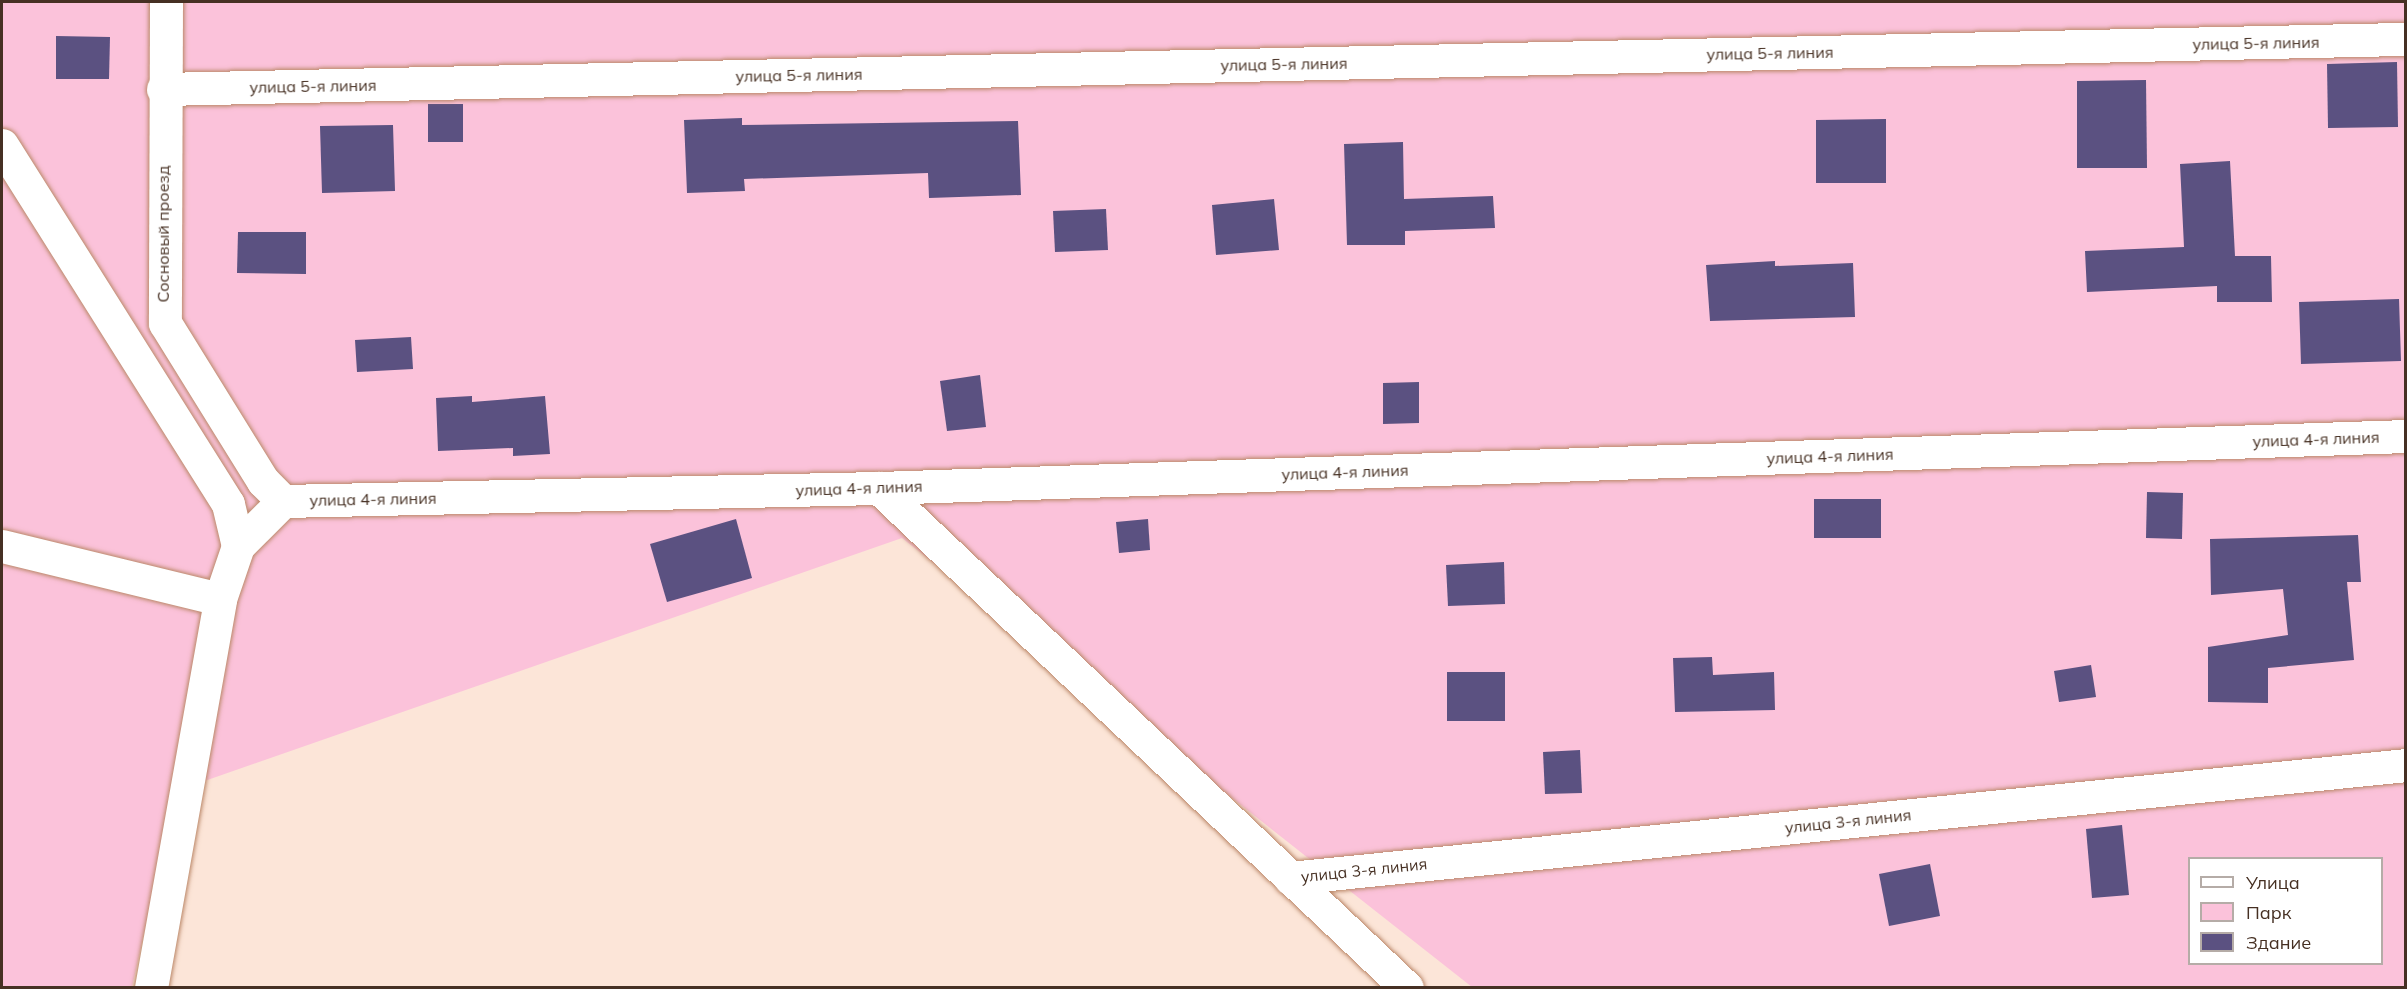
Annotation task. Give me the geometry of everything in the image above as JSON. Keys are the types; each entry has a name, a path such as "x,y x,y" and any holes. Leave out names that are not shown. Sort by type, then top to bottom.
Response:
{"street":[{"name":"Сосновый проезд","path":"166,2 163,90 165,323 263,481 283,501"},
{"name":"улица 5-я линия","path":"163,90 2406,39"},
{"path":"2,145 228,504 238,546"},
{"name":"улица 4-я линия","path":"283,501 879,488 2406,436"},
{"path":"879,488 1407,987"},
{"path":"151,987 220,599 238,546 283,501"},
{"path":"2,546 220,599"},
{"name":"улица 3-я линия","path":"1290,878 2406,765"}],"green space":[{"path":"2,2 2405,2 2405,987 1472,987 902,538 176,791 132,987 2,988"}],"building":[{"path":"56,36 110,37 109,79 56,79"},
{"path":"2397,62 2398,127 2328,128 2327,64"},
{"path":"2146,80 2147,168 2077,168 2077,81"},
{"path":"428,104 463,104 463,142 428,142"},
{"path":"742,118 742,125 1018,121 1021,195 929,198 928,173 744,179 745,191 687,193 684,120"},
{"path":"1886,119 1886,183 1816,183 1816,120"},
{"path":"393,125 395,191 322,193 320,126"},
{"path":"1403,142 1404,199 1493,196 1495,228 1405,231 1405,245 1347,245 1344,144"},
{"path":"2230,161 2235,256 2271,256 2272,302 2217,302 2217,286 2087,292 2085,251 2184,247 2180,164"},
{"path":"1274,199 1279,250 1216,255 1212,205"},
{"path":"1106,209 1108,250 1055,252 1053,211"},
{"path":"238,232 306,232 306,274 237,273"},
{"path":"1775,261 1775,266 1853,263 1855,317 1710,321 1706,265"},
{"path":"2399,299 2401,361 2301,364 2299,302"},
{"path":"411,337 413,369 357,372 355,340"},
{"path":"980,375 986,427 947,431 940,381"},
{"path":"1419,382 1419,423 1383,424 1383,383"},
{"path":"472,396 472,402 545,396 550,454 513,456 513,448 438,451 436,398"},
{"path":"2147,492 2183,493 2182,539 2146,538"},
{"path":"1814,499 1881,499 1881,538 1814,538"},
{"path":"736,519 752,578 667,602 650,544"},
{"path":"1148,519 1150,550 1119,553 1116,522"},
{"path":"2358,535 2361,582 2347,582 2354,660 2268,668 2268,703 2208,702 2208,647 2288,635 2283,589 2211,595 2210,539"},
{"path":"1504,562 1505,604 1448,606 1446,565"},
{"path":"1712,657 1713,675 1774,672 1775,710 1675,712 1673,658"},
{"path":"2091,665 2096,697 2059,702 2054,671"},
{"path":"1447,672 1505,672 1505,721 1447,721"},
{"path":"1580,750 1582,793 1545,794 1543,752"},
{"path":"2122,825 2129,895 2092,898 2086,829"},
{"path":"1930,864 1940,916 1889,926 1879,874"}]}
